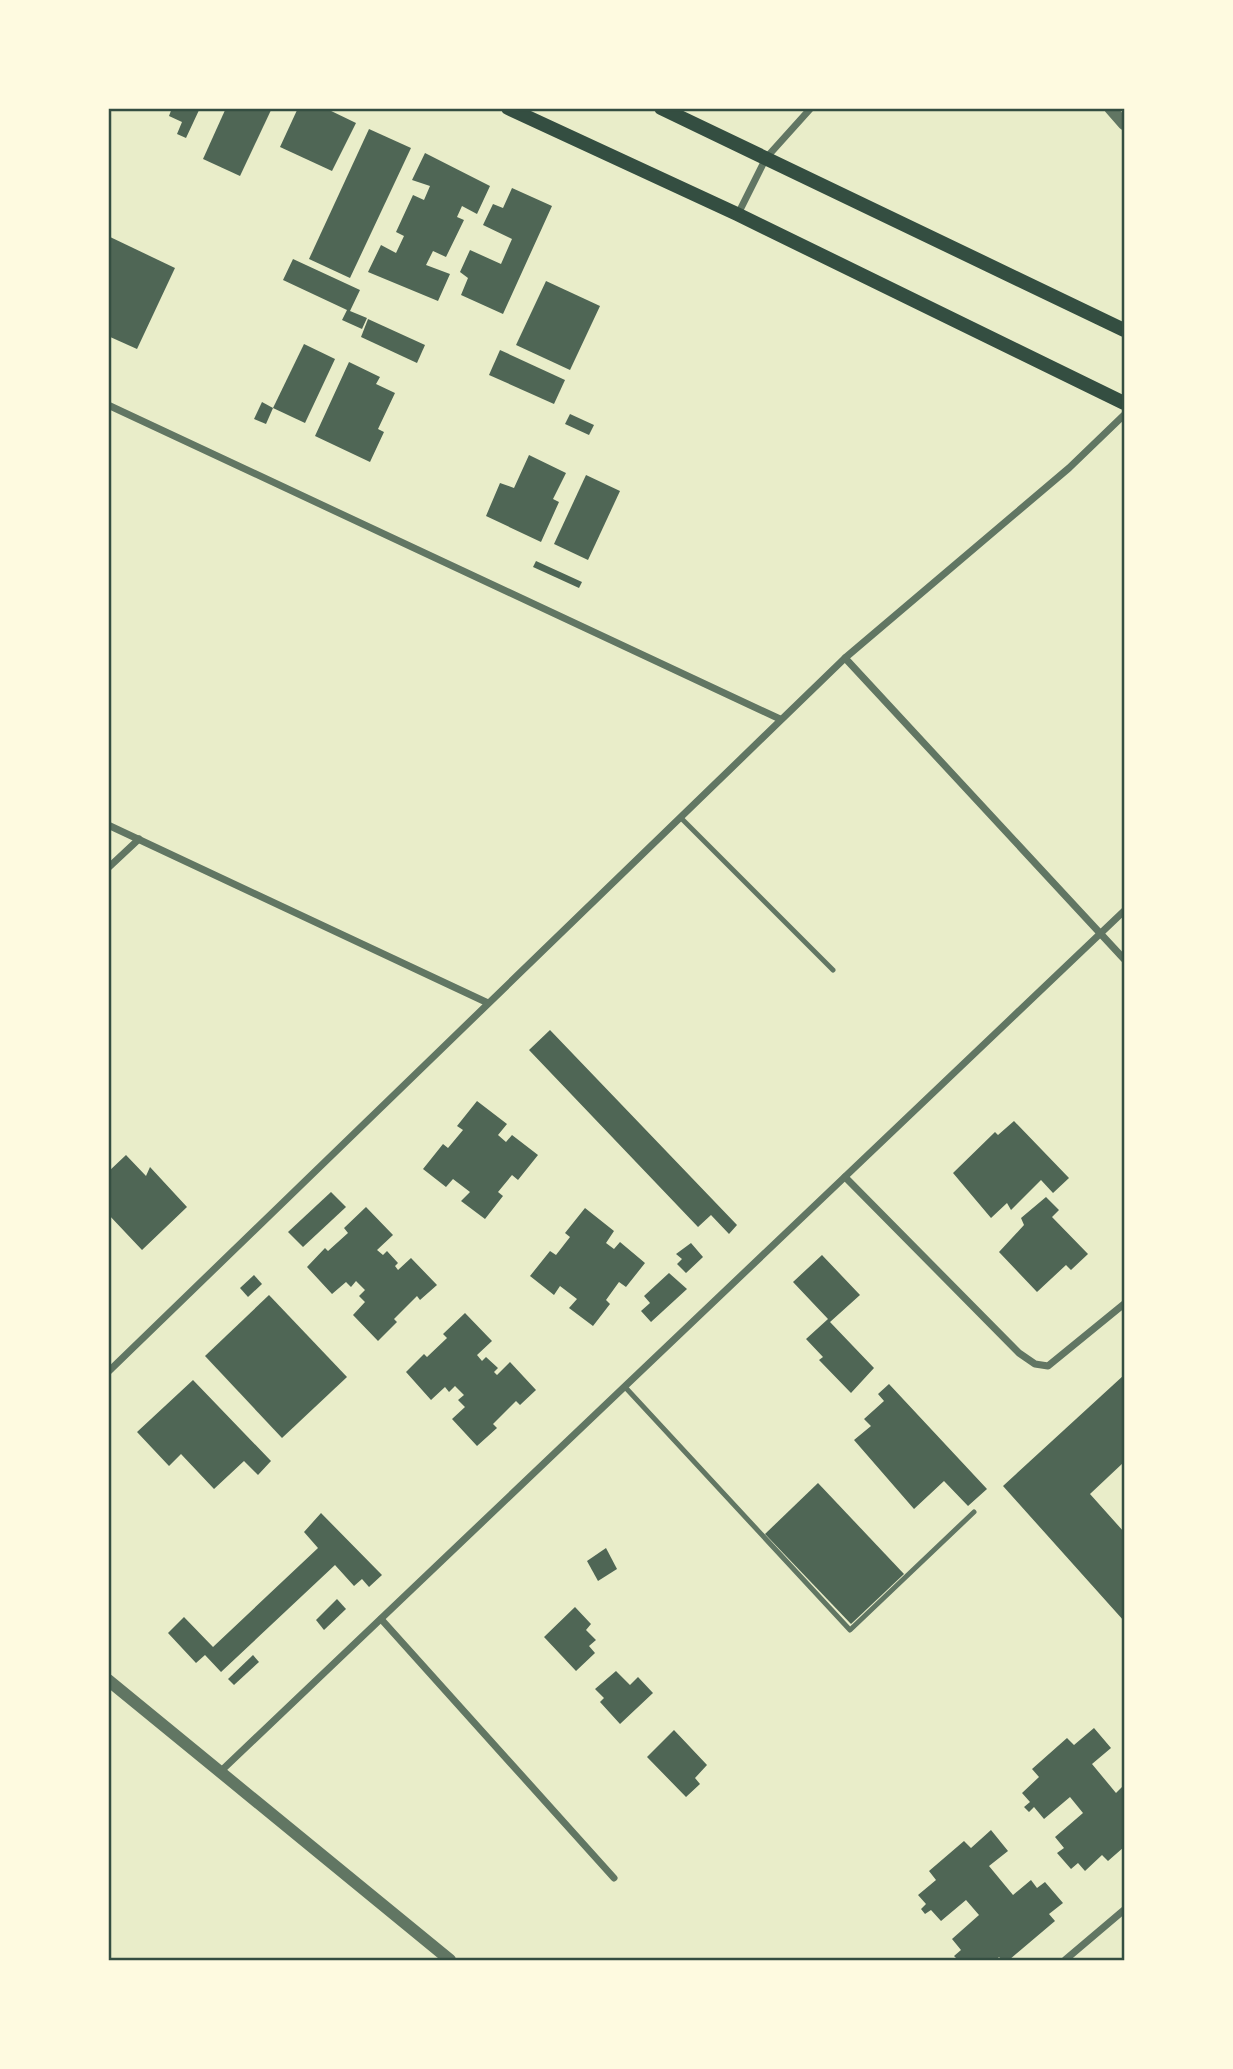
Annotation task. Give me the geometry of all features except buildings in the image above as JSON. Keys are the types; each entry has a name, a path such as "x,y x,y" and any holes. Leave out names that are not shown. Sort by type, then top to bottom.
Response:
{"main road":[{"path":"508,108 737,214 1125,403"},
{"path":"661,108 1125,330"}],"street":[{"path":"737,214 766,158 811,108"},
{"path":"1110,108 1125,124"},
{"path":"108,405 780,719"},
{"path":"108,1371 845,657 1069,468 1125,415"},
{"path":"845,657 1125,958"},
{"path":"108,825 488,1003"},
{"path":"108,869 139,839"},
{"path":"221,1772 1125,911"},
{"path":"845,1177 1019,1353 1035,1364 1048,1366 1125,1304"},
{"path":"381,1619 614,1878"},
{"path":"108,1680 450,1961"},
{"path":"1065,1961 1125,1910"}],"lane":[{"path":"681,818 832,970"},
{"path":"625,1387 849,1630 974,1512"}]}
